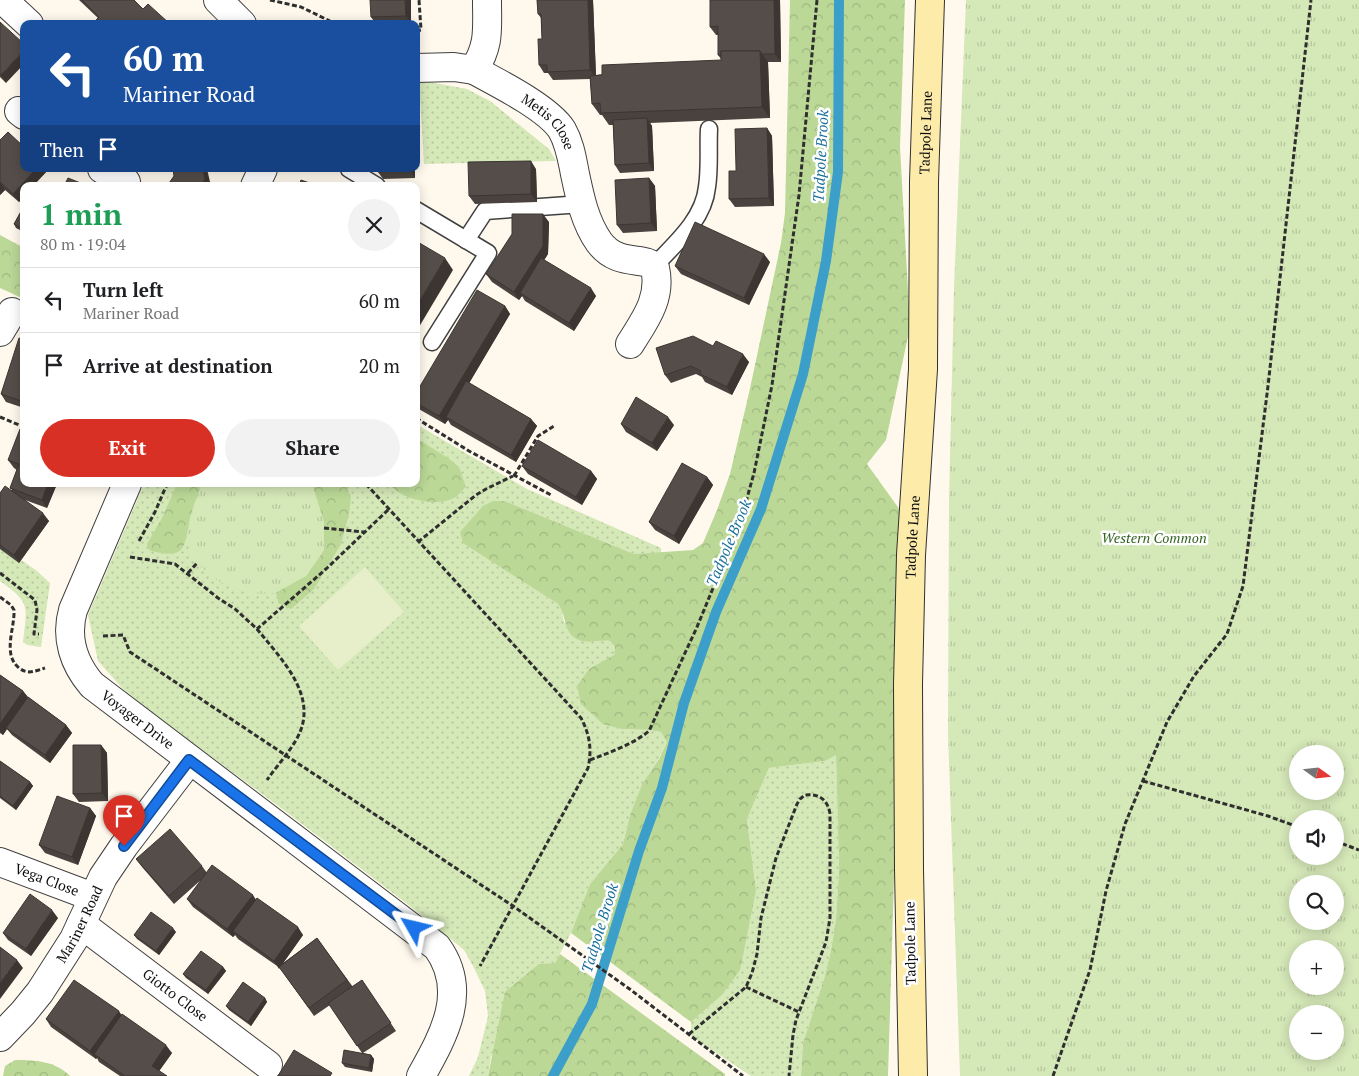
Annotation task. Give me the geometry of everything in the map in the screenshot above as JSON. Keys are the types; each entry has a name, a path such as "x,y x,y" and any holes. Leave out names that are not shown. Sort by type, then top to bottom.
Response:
{"street":[{"path":"3,0 24,20"},
{"path":"218,0 238,20"},
{"path":"420,68 454,67 474,70 483,56 488,40 487,0"},
{"name":"Tadpole Lane","path":"913,1076 908,869 908,684 911,556 922,369 923,200 930,0"},
{"name":"Metis Close","path":"474,70 534,104 553,119 567,140 582,204 592,231 608,252 623,259 648,263 654,266"},
{"path":"108,172 126,182"},
{"path":"630,344 652,309 656,298 656,272 654,266"},
{"path":"72,647 70,623 73,610 126,487"},
{"name":"Voyager Drive","path":"72,647 83,673 92,686 429,940 441,953 446,960 449,971 452,1006 443,1034 422,1076"},
{"name":"Mariner Road","path":"0,1037 23,1013 58,966 113,861 189,760"},
{"name":"Vega Close","path":"0,862 93,897"},
{"name":"Giotto Close","path":"81,924 268,1065"}],"lane":[{"path":"654,266 684,235 704,199 707,188 708,129"},
{"path":"354,172 369,182"},
{"path":"466,240 485,211 582,204"},
{"path":"420,212 488,253 432,342"}],"path":[{"path":"270,0 301,7 328,20"},
{"path":"420,0 420,20"},
{"path":"590,760 640,739 649,731 697,627 741,520 754,473 772,385 799,195 817,0"},
{"path":"1053,1076 1090,970 1106,891 1125,824 1167,722 1194,676 1227,634 1243,586 1276,318 1311,0"},
{"path":"0,417 20,425"},
{"path":"420,420 514,476 551,495"},
{"path":"418,542 476,495 514,476 538,436 554,426"},
{"path":"369,487 581,718 586,727 590,740 588,768 513,906"},
{"path":"256,629 326,569 389,509"},
{"path":"324,528 364,532"},
{"path":"128,557 170,562 188,573 218,598 235,609 256,629 299,686 305,704 302,725 297,738 248,804"},
{"path":"188,573 197,563"},
{"path":"0,574 35,600 37,610 34,634 72,647"},
{"path":"0,596 14,610 10,657 21,670 32,672 72,647 123,635 130,652 513,906 631,990 743,1076"},
{"path":"1143,781 1289,824"},
{"path":"689,1034 746,987 756,960 762,918 776,858 800,799 805,795 818,796 825,801 830,814 830,918 826,942 799,1012 793,1035 789,1076"},
{"path":"1344,844 1359,850"},
{"path":"746,987 799,1012"}],"green space":[{"path":"790,0 905,0 900,147 910,327 886,440 867,464 905,517 888,1076 801,1076 803,1043 824,979 836,919 839,871 836,755 825,761 769,768 747,819 756,890 740,970 722,995 691,1022 571,933 590,884 623,844 630,815 642,785 659,759 667,742 661,732 622,729 603,724 581,704 577,686 589,669 614,655 615,647 610,641 586,642 574,637 568,629 558,604 463,543 460,532 483,506 493,501 505,501 634,554 693,550 703,543 730,474 781,243 785,213"},
{"name":"Western Common","path":"966,0 1359,0 1359,1076 960,1076 948,734 949,499 954,288"},
{"path":"420,80 467,89 490,101 549,149 556,161 424,164"},
{"path":"0,235 20,246 20,297 0,288"},
{"path":"420,426 527,489 661,548 661,553 634,554 505,501 464,543 558,604 561,607 564,622 585,641 602,639 610,641 615,647 614,655 609,659 622,729 661,732 667,742 630,815 623,844 590,884 571,933 555,963 539,964 491,1057 488,1076 469,1076 478,1057 488,1016 485,991 464,950 410,906 152,713 122,688 98,661 88,615 143,487 420,487"},
{"path":"420,440 459,467 466,487 456,497 439,502 410,498 392,487 420,487"},
{"path":"176,487 201,487 191,514 184,544 177,553 170,554 149,550 147,544 162,518"},
{"path":"201,487 313,487 324,522 324,550 306,576 275,593 250,594 218,581 193,560 186,541 191,516"},
{"path":"313,487 346,487 351,496 349,514 341,544 314,589 291,609 278,603 278,597 275,593 306,576 324,550 324,522"},
{"path":"0,545 37,571 50,583 41,647 27,645 23,642 25,606 22,600 10,588 0,581"},
{"path":"365,567 404,612 338,670 299,626"},
{"path":"836,754 839,871 836,919 824,979 803,1043 801,1076 751,1076 691,1036 691,1022 722,995 756,890 747,819 769,768 825,761"},
{"path":"560,954 725,1074 725,1076 488,1076 505,992 539,964 555,963"},
{"path":"15,1060 52,1064 70,1076 3,1076 5,1066"}],"building":[{"path":"82,0 134,0 143,9 148,4 166,20 96,20 99,17"},
{"path":"370,0 405,0 406,16 371,17"},
{"path":"537,0 588,0 590,70 547,72 547,65 539,65 538,39 542,39 541,14 538,14"},
{"path":"710,0 774,0 775,54 762,54 760,51 721,51 721,55 718,55 718,26 710,27"},
{"path":"0,22 20,40 20,54 0,75"},
{"path":"721,51 760,51 762,107 601,113 600,103 592,104 590,76 602,75 602,65 721,60"},
{"path":"647,118 649,163 615,165 613,120"},
{"path":"767,128 769,198 729,199 729,171 736,171 735,129"},
{"path":"8,132 20,143 20,172 33,172 24,182 20,182 20,186 13,194 0,182 0,140"},
{"path":"531,161 531,194 469,196 468,162"},
{"path":"173,172 204,172 205,179 203,182 170,182 174,176"},
{"path":"68,178 78,182 66,182"},
{"path":"649,178 651,223 617,225 615,180"},
{"path":"20,213 20,228 14,224"},
{"path":"512,214 543,214 543,246 514,292 486,274 512,234"},
{"path":"695,222 764,254 744,298 675,266"},
{"path":"420,243 445,258 420,300"},
{"path":"541,258 591,288 569,323 520,293"},
{"path":"477,290 505,306 439,416 420,405 420,386"},
{"path":"693,336 713,346 716,341 743,354 727,387 700,374 701,371 691,366 665,375 656,348"},
{"path":"19,338 20,401 1,394"},
{"path":"466,381 531,419 511,455 446,417"},
{"path":"636,397 668,417 652,443 621,424"},
{"path":"20,429 20,487 47,487 42,500 10,488 19,464 8,460"},
{"path":"538,440 591,471 576,497 522,466"},
{"path":"682,463 707,477 674,536 649,522"},
{"path":"5,486 43,513 14,555 0,545 0,493"},
{"path":"0,675 23,691 0,724"},
{"path":"28,697 66,725 45,755 6,728"},
{"path":"73,745 101,745 102,793 73,794"},
{"path":"0,761 30,782 13,806 0,796"},
{"path":"57,796 90,808 72,857 39,845"},
{"path":"170,829 202,866 169,896 136,859"},
{"path":"212,865 253,895 227,929 187,899"},
{"path":"30,894 52,910 26,949 3,933"},
{"path":"257,898 298,927 274,961 233,931"},
{"path":"151,912 173,928 156,951 134,935"},
{"path":"317,938 347,980 309,1008 279,967"},
{"path":"0,947 17,960 0,983"},
{"path":"201,951 223,967 206,990 183,974"},
{"path":"74,980 119,1011 90,1051 46,1019"},
{"path":"362,980 391,1023 357,1046 328,1003"},
{"path":"243,982 265,998 248,1022 226,1006"},
{"path":"122,1014 166,1045 152,1066 167,1076 125,1076 94,1054"},
{"path":"294,1050 332,1073 330,1076 278,1076"},
{"path":"344,1050 371,1055 369,1068 342,1063"}],"waterway":[{"name":"Tadpole Brook","path":"553,1076 592,1004 639,851 662,788 684,703 716,612 761,509 803,374 826,261 838,172 839,0"}],"route":[{"path":"124,846 189,760 414,928"}]}
